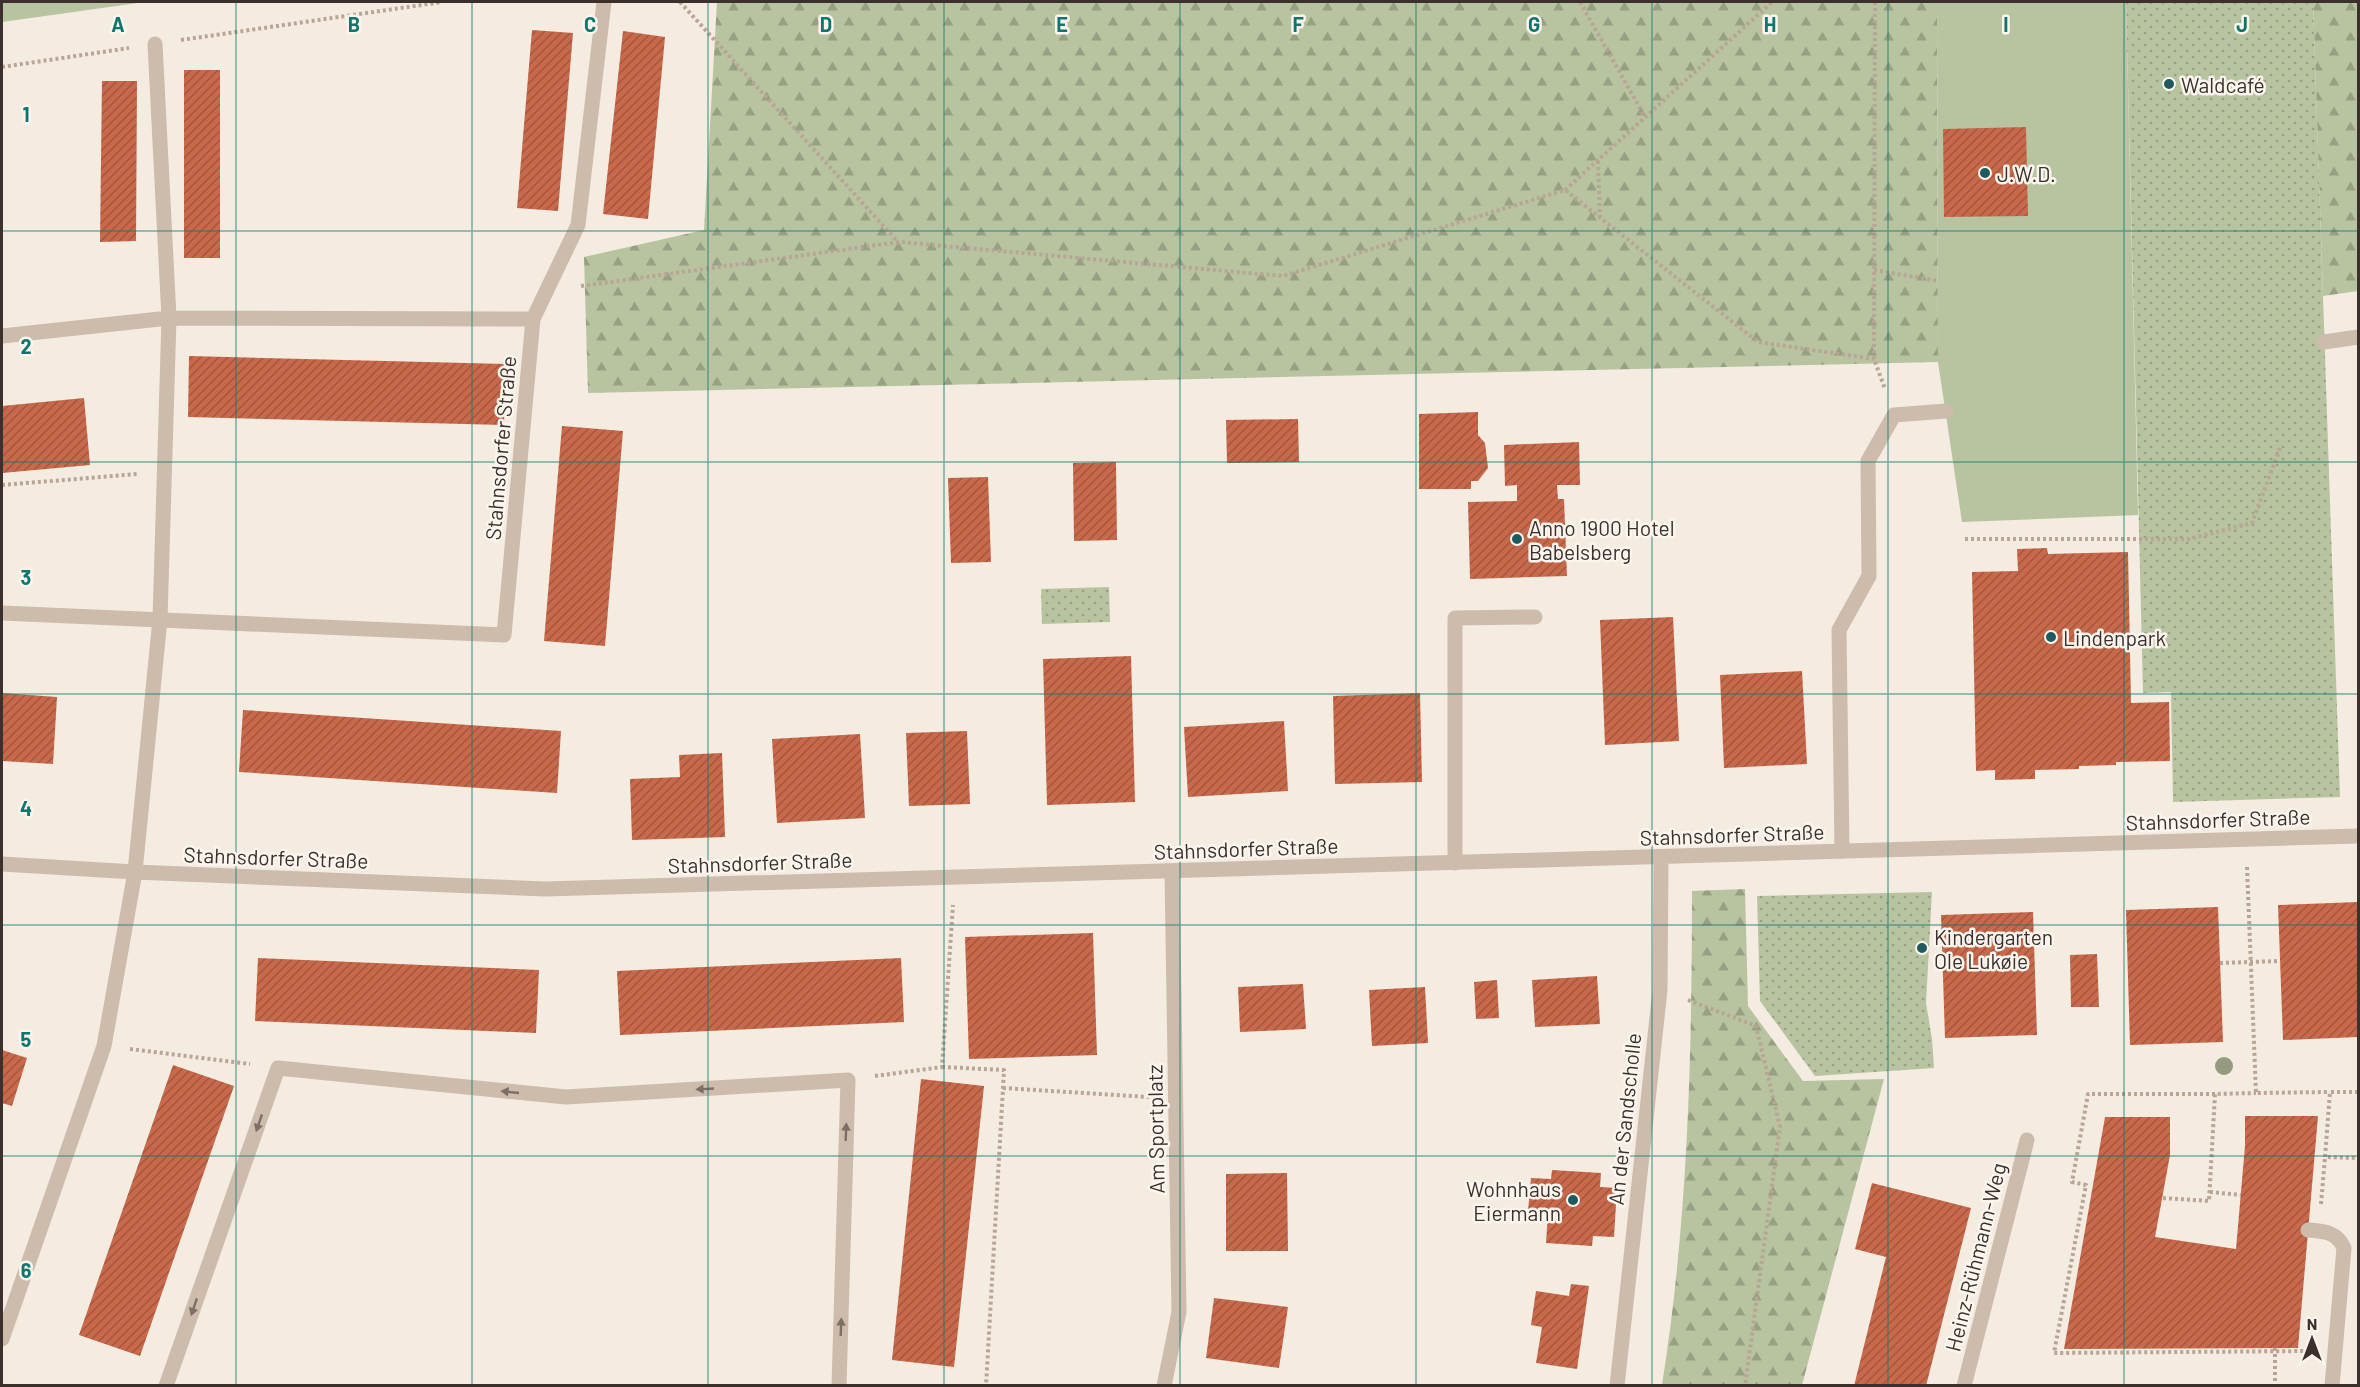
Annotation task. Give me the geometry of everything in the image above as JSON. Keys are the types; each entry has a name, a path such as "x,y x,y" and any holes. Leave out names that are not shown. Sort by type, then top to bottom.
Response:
{"street":[{"path":"2,336 169,318 533,320 578,225 604,2"},
{"path":"2,1339 104,1046 135,872 160,619 169,318 155,44"},
{"name":"Stahnsdorfer Straße","path":"2,613 504,635 533,320"},
{"path":"2324,342 2358,337"},
{"path":"1842,851 1839,630 1869,576 1868,461 1894,415 1946,411"},
{"path":"1455,863 1455,618 1535,617"},
{"name":"Stahnsdorfer Straße","path":"2,864 545,890 2358,836"},
{"name":"An der Sandscholle","path":"1617,1386 1660,990 1661,857"},
{"name":"Am Sportplatz","path":"1164,1386 1179,1312 1172,871"},
{"path":"166,1386 278,1068 566,1097 848,1080 839,1386"},
{"name":"Heinz-Rühmann-Weg","path":"1964,1386 2027,1140"},
{"path":"2308,1230 2332,1233 2341,1240 2344,1248 2332,1386"}],"path":[{"path":"2,67 442,2"},
{"path":"680,2 898,242"},
{"path":"1580,2 1645,117"},
{"path":"547,291 898,242 1283,276 1565,190 1772,2"},
{"path":"1565,190 1758,342 1874,359 1875,2"},
{"path":"1598,160 1600,218"},
{"path":"1874,270 1940,281"},
{"path":"1965,539 2189,539 2252,523 2281,444"},
{"path":"2,485 164,471"},
{"path":"2246,839 2256,1093"},
{"path":"942,1066 954,877"},
{"path":"2220,963 2280,961"},
{"path":"1660,990 1756,1026 1780,1127 1745,1386"},
{"path":"104,1046 278,1068"},
{"path":"848,1080 942,1066 1004,1070 986,1386"},
{"path":"1003,1088 1176,1099"},
{"path":"2331,1092 2325,1157 2358,1158"},
{"path":"2308,1352 2274,1350 2054,1353 2086,1185 2072,1182 2088,1094 2358,1092"},
{"path":"2163,1197 2209,1202 2214,1094"},
{"path":"2210,1192 2241,1195"},
{"path":"2274,1350 2274,1386"}],"green space":[{"path":"2,2 145,2 2,22"},
{"path":"717,2 1937,2 1938,362 588,393 584,257 704,230"},
{"path":"1937,2 2126,2 2138,515 1962,522 1938,362"},
{"path":"2126,2 2313,2 2340,797 2173,802 2171,692 2143,693"},
{"path":"2313,2 2358,2 2358,291 2323,296"},
{"path":"1109,587 1110,622 1042,624 1041,589"},
{"path":"1745,889 1748,1006 1803,1081 1884,1079 1802,1385 1662,1385 1678,1262 1687,1139 1692,891"},
{"path":"1932,892 1926,1003 1934,1068 1815,1076 1760,1001 1757,896"}],"building":[{"path":"532,30 573,33 558,211 517,208"},
{"path":"623,31 665,37 648,219 603,214"},
{"path":"184,70 220,70 220,258 184,258"},
{"path":"102,81 137,81 136,241 100,242"},
{"name":"J.W.D.","path":"2026,127 2028,216 1944,217 1943,129"},
{"path":"189,356 506,364 504,425 188,417"},
{"path":"84,398 90,465 2,473 2,406"},
{"path":"1478,412 1478,435 1485,443 1488,468 1478,481 1471,481 1471,489 1419,489 1419,414"},
{"path":"1298,419 1299,462 1227,463 1226,420"},
{"path":"562,426 623,431 605,646 544,641"},
{"name":"Anno 1900 Hotel Babelsberg","path":"1579,442 1580,485 1557,485 1558,499 1564,499 1567,576 1470,579 1468,502 1517,501 1517,485 1505,486 1504,445"},
{"path":"1116,462 1117,540 1074,541 1073,463"},
{"path":"988,477 991,562 951,563 948,478"},
{"name":"Lindenpark","path":"2047,548 2048,554 2128,552 2131,703 2169,702 2170,761 2116,762 2116,765 2079,766 2079,769 2035,770 2035,779 1995,780 1995,770 1976,771 1972,572 2018,571 2017,549"},
{"path":"1673,617 1679,741 1605,745 1600,620"},
{"path":"1131,656 1135,802 1047,805 1043,659"},
{"path":"1802,671 1807,764 1724,768 1720,675"},
{"path":"2,693 57,697 53,764 2,761"},
{"path":"1420,693 1422,782 1335,784 1333,696"},
{"path":"243,710 561,731 557,793 239,772"},
{"path":"1284,721 1288,791 1188,797 1184,727"},
{"path":"967,731 970,804 909,806 906,733"},
{"path":"860,734 865,818 777,823 772,739"},
{"path":"722,753 725,837 632,840 630,779 680,777 679,755"},
{"path":"2358,902 2358,1037 2283,1040 2278,905"},
{"path":"2218,907 2223,1042 2130,1045 2126,910"},
{"path":"2033,912 2037,1035 1945,1038 1941,915"},
{"path":"1093,933 1097,1055 969,1059 965,937"},
{"path":"2097,954 2099,1007 2071,1007 2070,955"},
{"path":"258,958 539,970 536,1033 255,1021"},
{"path":"901,958 904,1022 620,1035 617,971"},
{"path":"1597,976 1600,1024 1535,1027 1532,980"},
{"path":"1497,980 1499,1018 1476,1019 1474,982"},
{"path":"1303,984 1306,1029 1240,1032 1238,987"},
{"path":"1425,987 1428,1043 1372,1046 1369,990"},
{"path":"2,1050 27,1058 12,1106 2,1103"},
{"path":"173,1065 234,1086 140,1356 79,1335"},
{"path":"921,1079 984,1086 954,1367 892,1360"},
{"path":"2245,1116 2318,1116 2298,1348 2064,1349 2105,1117 2170,1117 2170,1155 2155,1237 2236,1249 2245,1146"},
{"name":"Wohnhaus Eiermann","path":"1552,1170 1601,1173 1600,1187 1617,1188 1614,1237 1593,1236 1592,1246 1546,1243 1548,1213 1528,1211 1531,1178 1551,1179"},
{"path":"1287,1173 1288,1251 1226,1251 1226,1174"},
{"path":"1872,1183 1971,1208 1926,1386 1854,1386 1886,1257 1855,1249"},
{"path":"1571,1284 1589,1286 1577,1369 1536,1363 1542,1327 1531,1325 1536,1291 1569,1296"},
{"path":"1214,1298 1288,1307 1279,1368 1206,1358"}],"place":[{"name":"Waldcafé","path":"2169,84"},
{"name":"J.W.D.","path":"1985,173"},
{"name":"Anno 1900 Hotel Babelsberg","path":"1517,539"},
{"name":"Lindenpark","path":"2051,637"},
{"name":"Kindergarten Ole Lukøie","path":"1922,948"},
{"name":"Wohnhaus Eiermann","path":"1573,1200"}]}
